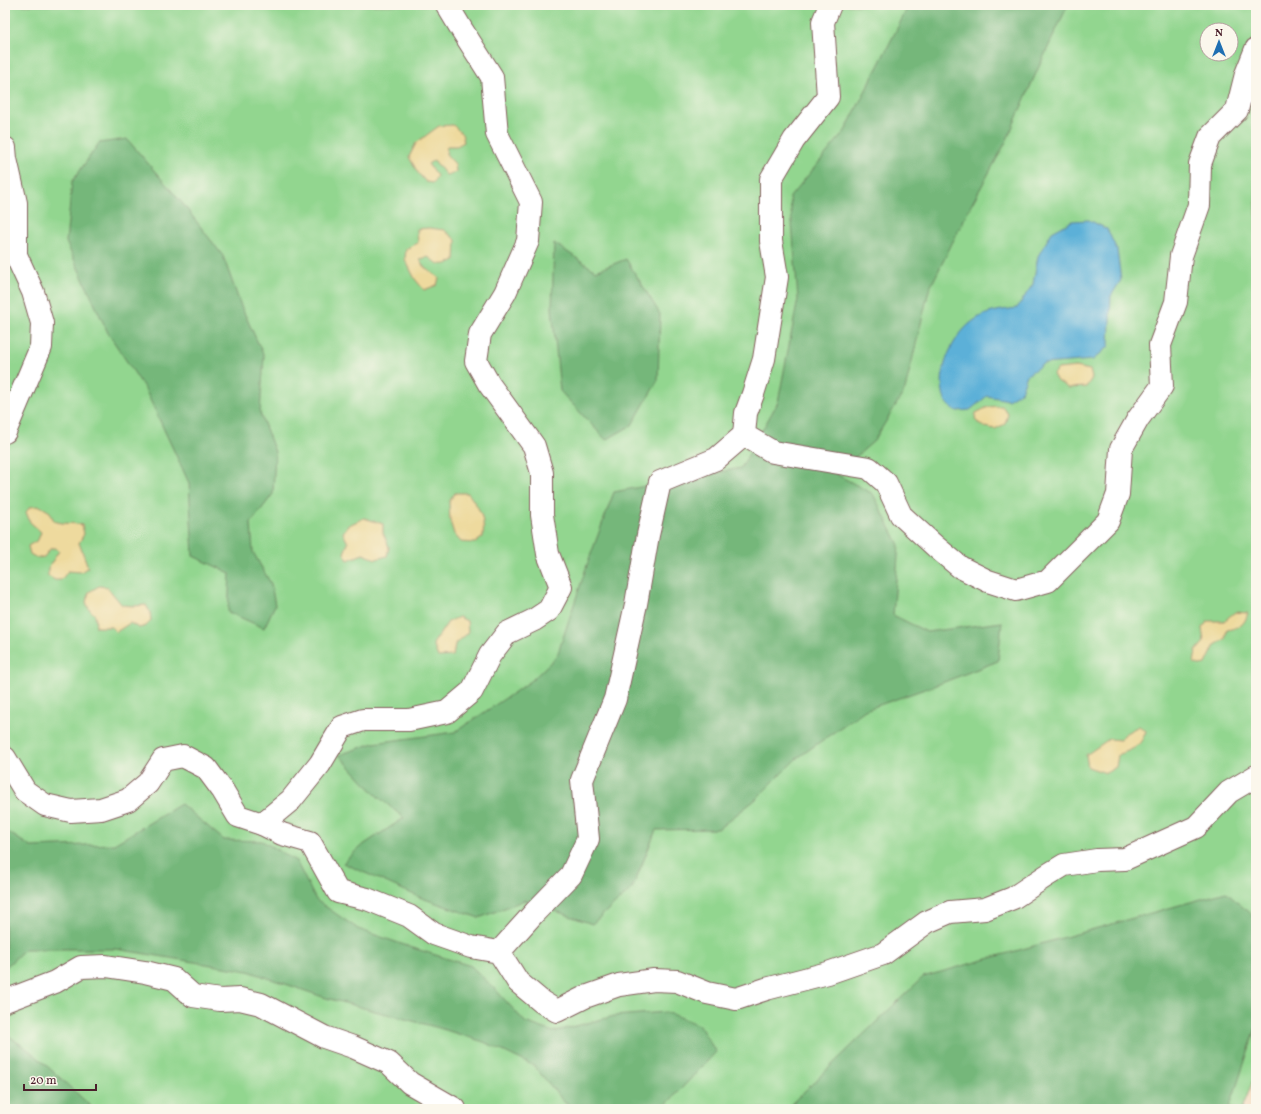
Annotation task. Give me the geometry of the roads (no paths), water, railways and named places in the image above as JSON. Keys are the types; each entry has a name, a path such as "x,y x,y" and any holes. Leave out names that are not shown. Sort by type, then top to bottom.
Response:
{"lane":[{"path":"262,824 291,800 320,764 342,727 363,720 409,720 447,712 472,691 490,655 507,633 534,620 549,610 561,587 548,554 542,515 542,473 534,446 489,384 476,360 480,334 505,293 528,241 531,202 497,134 492,77 447,5"},
{"path":"499,952 571,875 588,839 582,780 615,699 636,604 648,534 660,482 716,459 744,435 746,413 764,359 776,277 771,241 771,179 794,140 828,97 823,22 830,5"},
{"path":"744,435 772,452 869,468 886,483 901,515 960,567 988,581 1016,590 1048,582 1083,544 1108,521 1118,494 1121,449 1138,419 1162,386 1160,345 1176,302 1181,256 1199,205 1200,164 1210,137 1237,110 1246,74 1256,50"},
{"path":"5,148 16,203 16,255 33,292 42,323 41,347 5,432"},
{"path":"5,758 25,791 45,805 71,811 101,809 128,800 148,783 163,760 183,756 206,768 223,791 238,816 262,824 282,834 310,842 338,892 367,899 409,916 434,934 471,947 499,952 518,982 542,1002 557,1011 585,997 619,985 654,980 677,981 707,993 736,999 766,989 828,973 883,954 927,922 950,912 985,909 1013,898 1064,865 1098,860 1125,859 1196,827 1229,792 1256,776"},
{"path":"5,1001 55,982 81,966 106,966 145,972 174,979 193,996 220,1000 240,999 261,1004 324,1037 353,1047 389,1063 410,1083 455,1109"}],"water":[{"path":"1089,220 1107,229 1117,250 1121,280 1111,296 1109,346 1093,360 1043,364 1027,375 1021,392 1008,400 987,396 970,410 957,411 949,406 943,394 943,371 951,347 958,337 965,328 983,315 1017,308 1033,284 1038,256 1052,232 1072,221"}]}
